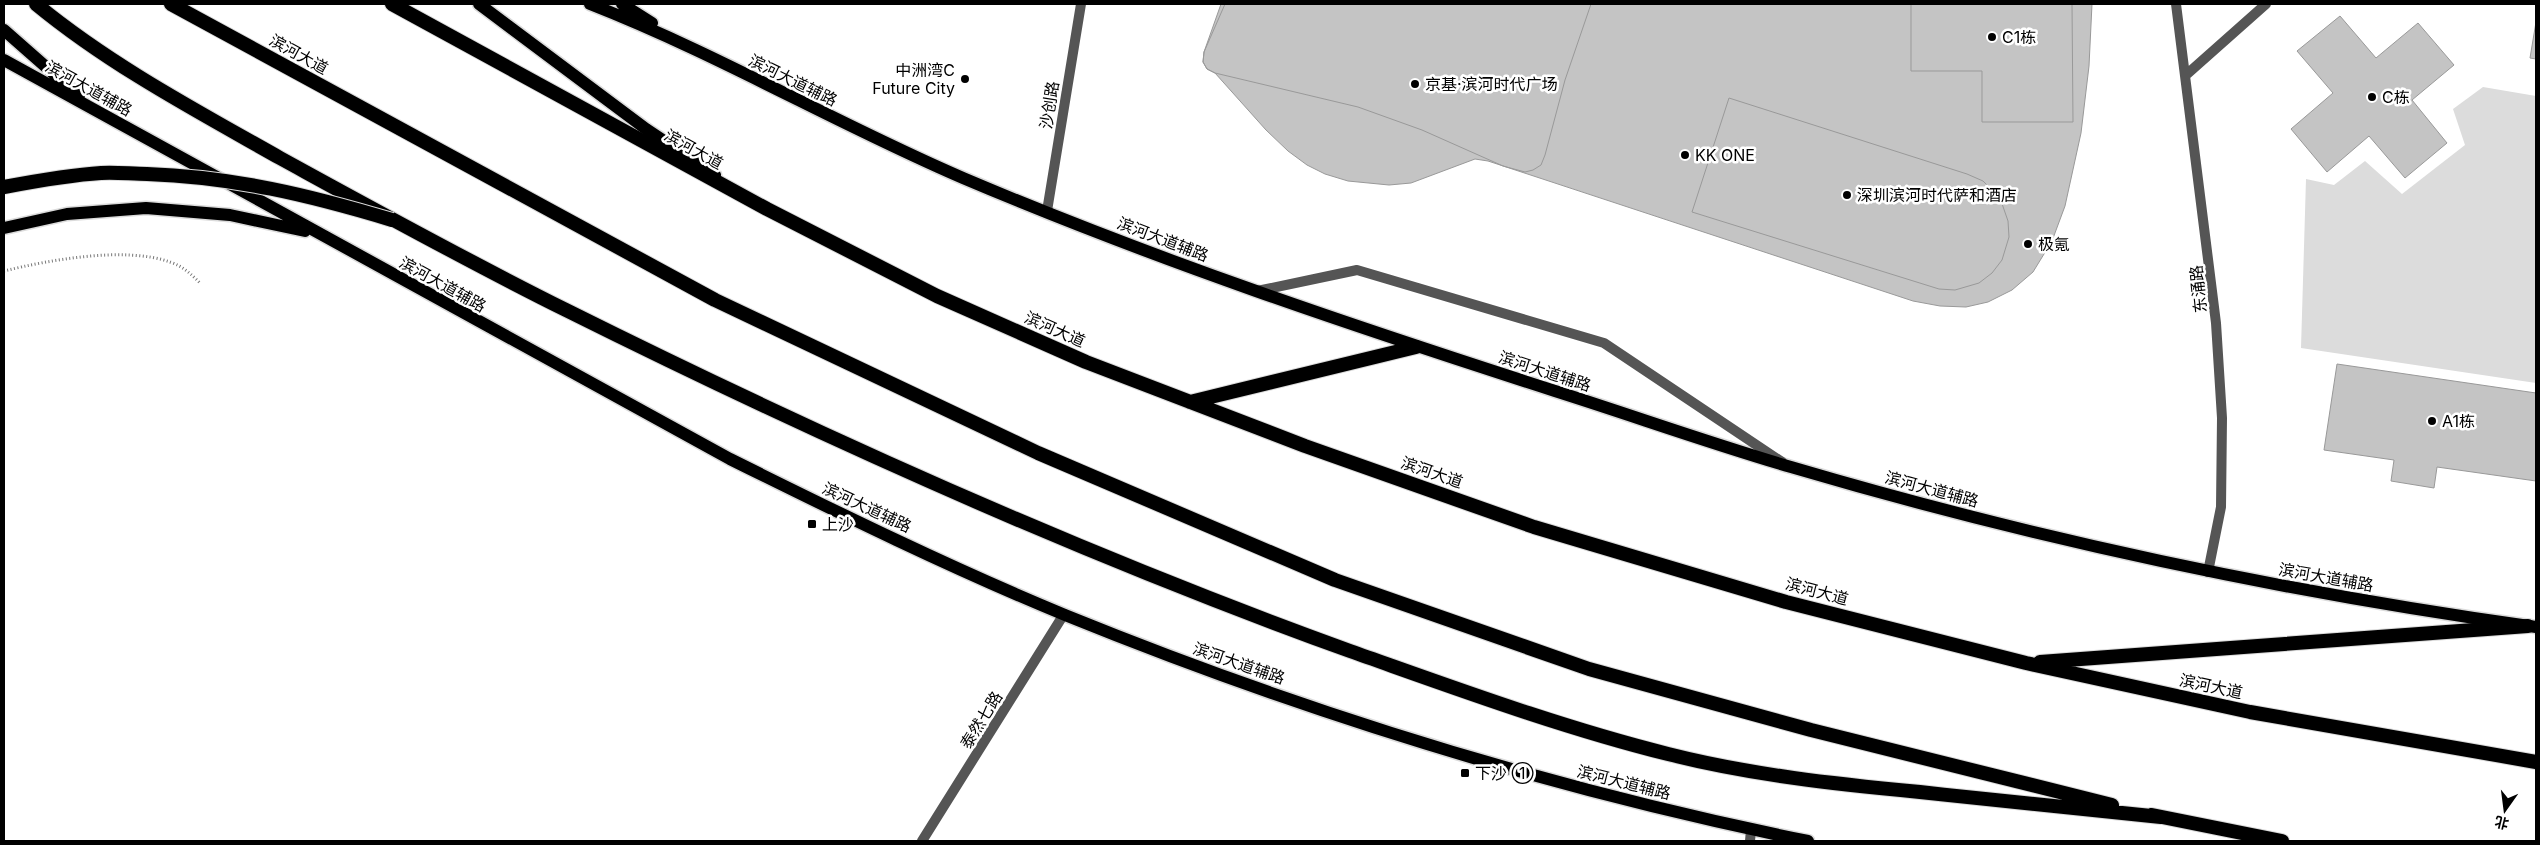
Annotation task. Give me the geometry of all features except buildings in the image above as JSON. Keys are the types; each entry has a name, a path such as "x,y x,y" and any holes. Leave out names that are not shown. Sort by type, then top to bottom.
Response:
{"highway":[{"path":"36,4 128,70 216,122 392,220 685,369 880,461 1057,537 1247,614 1532,716 1671,755 1789,779 2161,817"},
{"name":"滨河大道","path":"171,4 715,300 1038,453 1335,580 1589,668 1811,730 2161,817 2282,841"},
{"name":"滨河大道","path":"392,4 767,209 937,296 1086,362 1305,446 1534,527 1786,602 2026,663 2250,712 2536,762"},
{"path":"4,187 48,178 103,173 167,175 250,183 316,197 392,220"},
{"path":"1190,402 1416,347"},
{"path":"2026,663 2532,626"}],"main road":[{"path":"479,4 646,128 767,209"},
{"name":"滨河大道辅路","path":"590,4 686,44 769,87 963,178 1256,291 1416,347 1789,466 1943,509 2090,546 2208,572 2415,610 2532,626"},
{"path":"622,4 686,44"},
{"path":"4,30 99,112"},
{"name":"滨河大道辅路","path":"4,60 730,459 860,523 1064,614 1202,668 1501,767 1750,836 1808,841"},
{"path":"4,228 67,214 146,208 230,215 319,234"}],"street":[{"name":"沙创路","path":"1047,211 1081,4"},
{"name":"东涌路","path":"2176,4 2216,323 2222,418 2221,507 2208,572"},
{"path":"2186,75 2266,4"},
{"path":"1256,291 1358,270 1604,343 1789,466"},
{"name":"泰然七路","path":"922,841 1064,614"}],"path":[{"path":"4,271 81,257 132,256 157,258 180,266 201,284"}],"shaded area":[{"path":"2483,87 2536,96 2536,383 2301,348 2306,179 2334,185 2365,161 2402,194 2465,145 2453,109"}],"place":[{"name":"C1栋","path":"1992,37"},
{"name":"中洲湾C Future City","path":"965,79"},
{"name":"京基·滨河时代广场","path":"1415,84"},
{"name":"C栋","path":"2372,97"},
{"name":"KK ONE","path":"1685,155"},
{"name":"深圳滨河时代萨和酒店","path":"1847,195"},
{"name":"极氪","path":"2028,244"},
{"name":"A1栋","path":"2432,421"},
{"name":"上沙","path":"812,524"},
{"name":"下沙 ①","path":"1465,773"}]}
